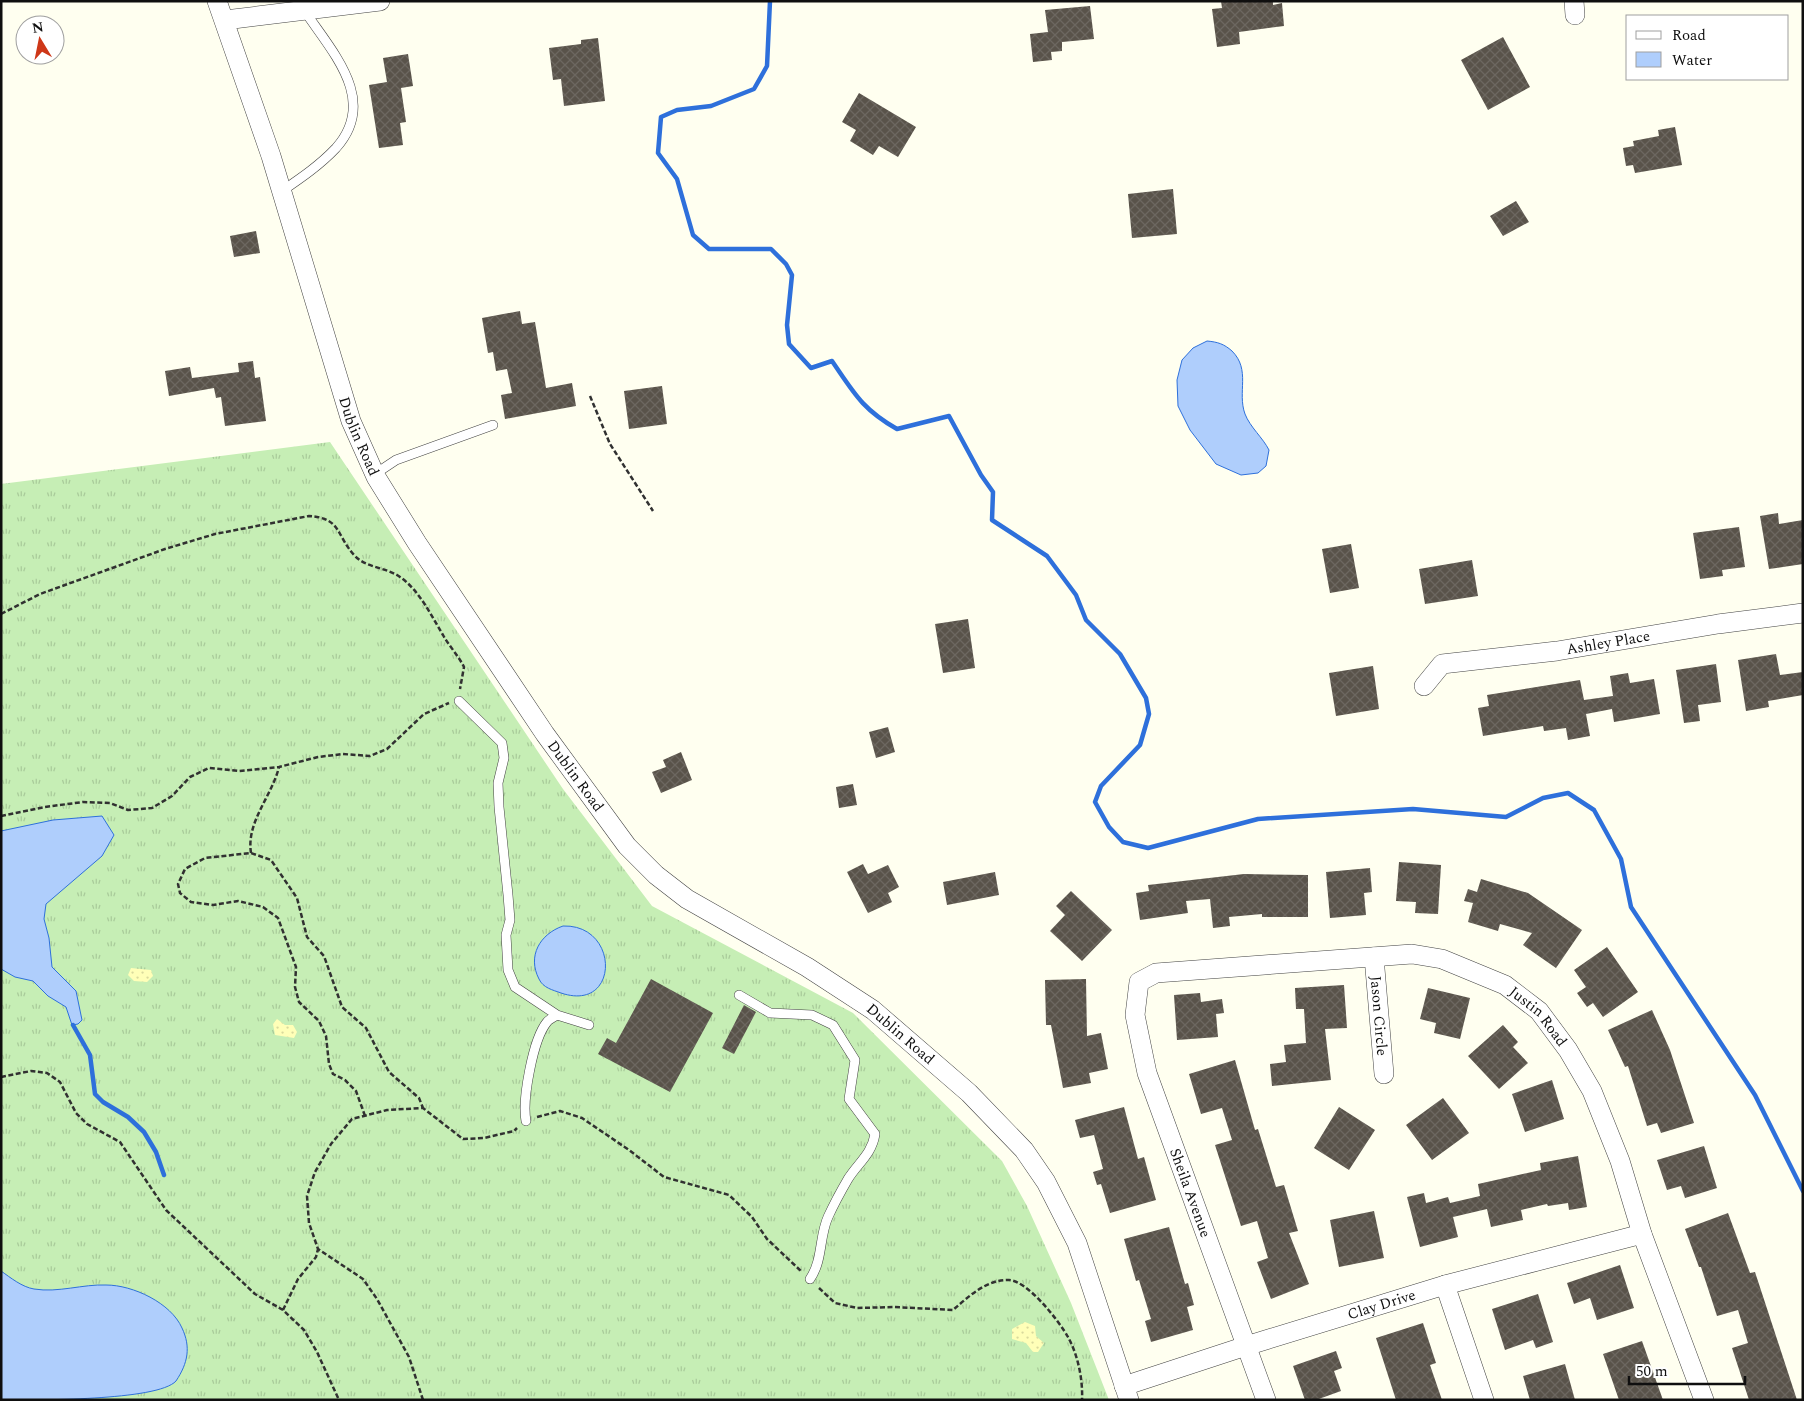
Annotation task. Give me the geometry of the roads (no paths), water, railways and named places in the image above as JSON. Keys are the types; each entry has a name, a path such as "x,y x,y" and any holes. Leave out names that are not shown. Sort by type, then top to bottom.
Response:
{"street":[{"name":"Dublin Road","path":"217,1 282,191 343,400 358,440 375,474 417,543 545,734 627,846 656,875 687,899 813,971 873,1010 969,1093 1024,1150 1050,1189 1077,1243 1127,1393"},
{"path":"225,20 380,1"},
{"name":"Ashley Place","path":"1424,686 1442,664 1557,651 1726,623 1803,613"},
{"name":"Justin Road","path":"1139,982 1156,973 1412,954 1442,959 1505,985 1539,1011 1568,1050 1592,1091 1620,1161 1642,1234 1704,1400"},
{"name":"Jason Circle","path":"1374,957 1384,1074"},
{"name":"Sheila Avenue","path":"1139,982 1135,1015 1147,1073 1266,1400"},
{"name":"Clay Drive","path":"1127,1393 1246,1346 1445,1286 1642,1234"},
{"path":"1445,1286 1484,1400"}],"lane":[{"path":"282,191 319,164 337,147 354,115 354,99 338,59 304,10"},
{"path":"375,474 396,460 493,425"},
{"path":"460,701 502,743 504,758 498,783 499,807 510,920 506,934 508,970 514,987 557,1015 588,1025"},
{"path":"739,995 770,1013 812,1015 833,1025 855,1060 849,1099 874,1134 874,1144 865,1159 849,1178 827,1218 816,1270 810,1280"},
{"path":"526,1121 524,1108 538,1041 547,1021 557,1015"}],"water":[{"path":"1207,341 1221,344 1232,351 1238,358 1242,373 1242,398 1245,414 1269,450 1266,466 1258,473 1241,475 1216,464 1190,430 1178,406 1177,380 1182,360 1193,348"},
{"path":"102,816 114,835 102,856 46,904 44,919 49,938 52,967 76,991 82,1020 78,1024 72,1025 66,1007 48,996 33,981 15,977 1,969 1,831 53,820"},
{"path":"563,926 582,929 595,938 603,952 606,966 603,980 594,991 580,996 561,993 543,985 539,979 534,962 535,954 542,940 548,934"},
{"path":"1,1271 21,1284 34,1289 52,1290 88,1286 117,1286 139,1292 160,1303 177,1319 187,1342 186,1361 176,1381 165,1388 121,1396 1,1400"}],"waterway":[{"path":"770,1 767,66 754,89 711,106 677,110 661,117 658,153 677,179 693,235 709,249 771,249 786,264 792,275 787,325 789,344 811,368 832,361 867,407 897,429 949,416 981,475 993,492 992,520 1047,556 1076,595 1086,620 1120,654 1146,698 1149,714 1140,745 1101,786 1095,802 1109,827 1123,842 1148,848 1258,819 1413,809 1506,817 1543,798 1568,793 1594,810 1621,859 1631,907 1755,1095 1803,1191"},
{"path":"73,1025 90,1055 95,1094 103,1102 128,1117 144,1132 156,1152 164,1175"}]}
